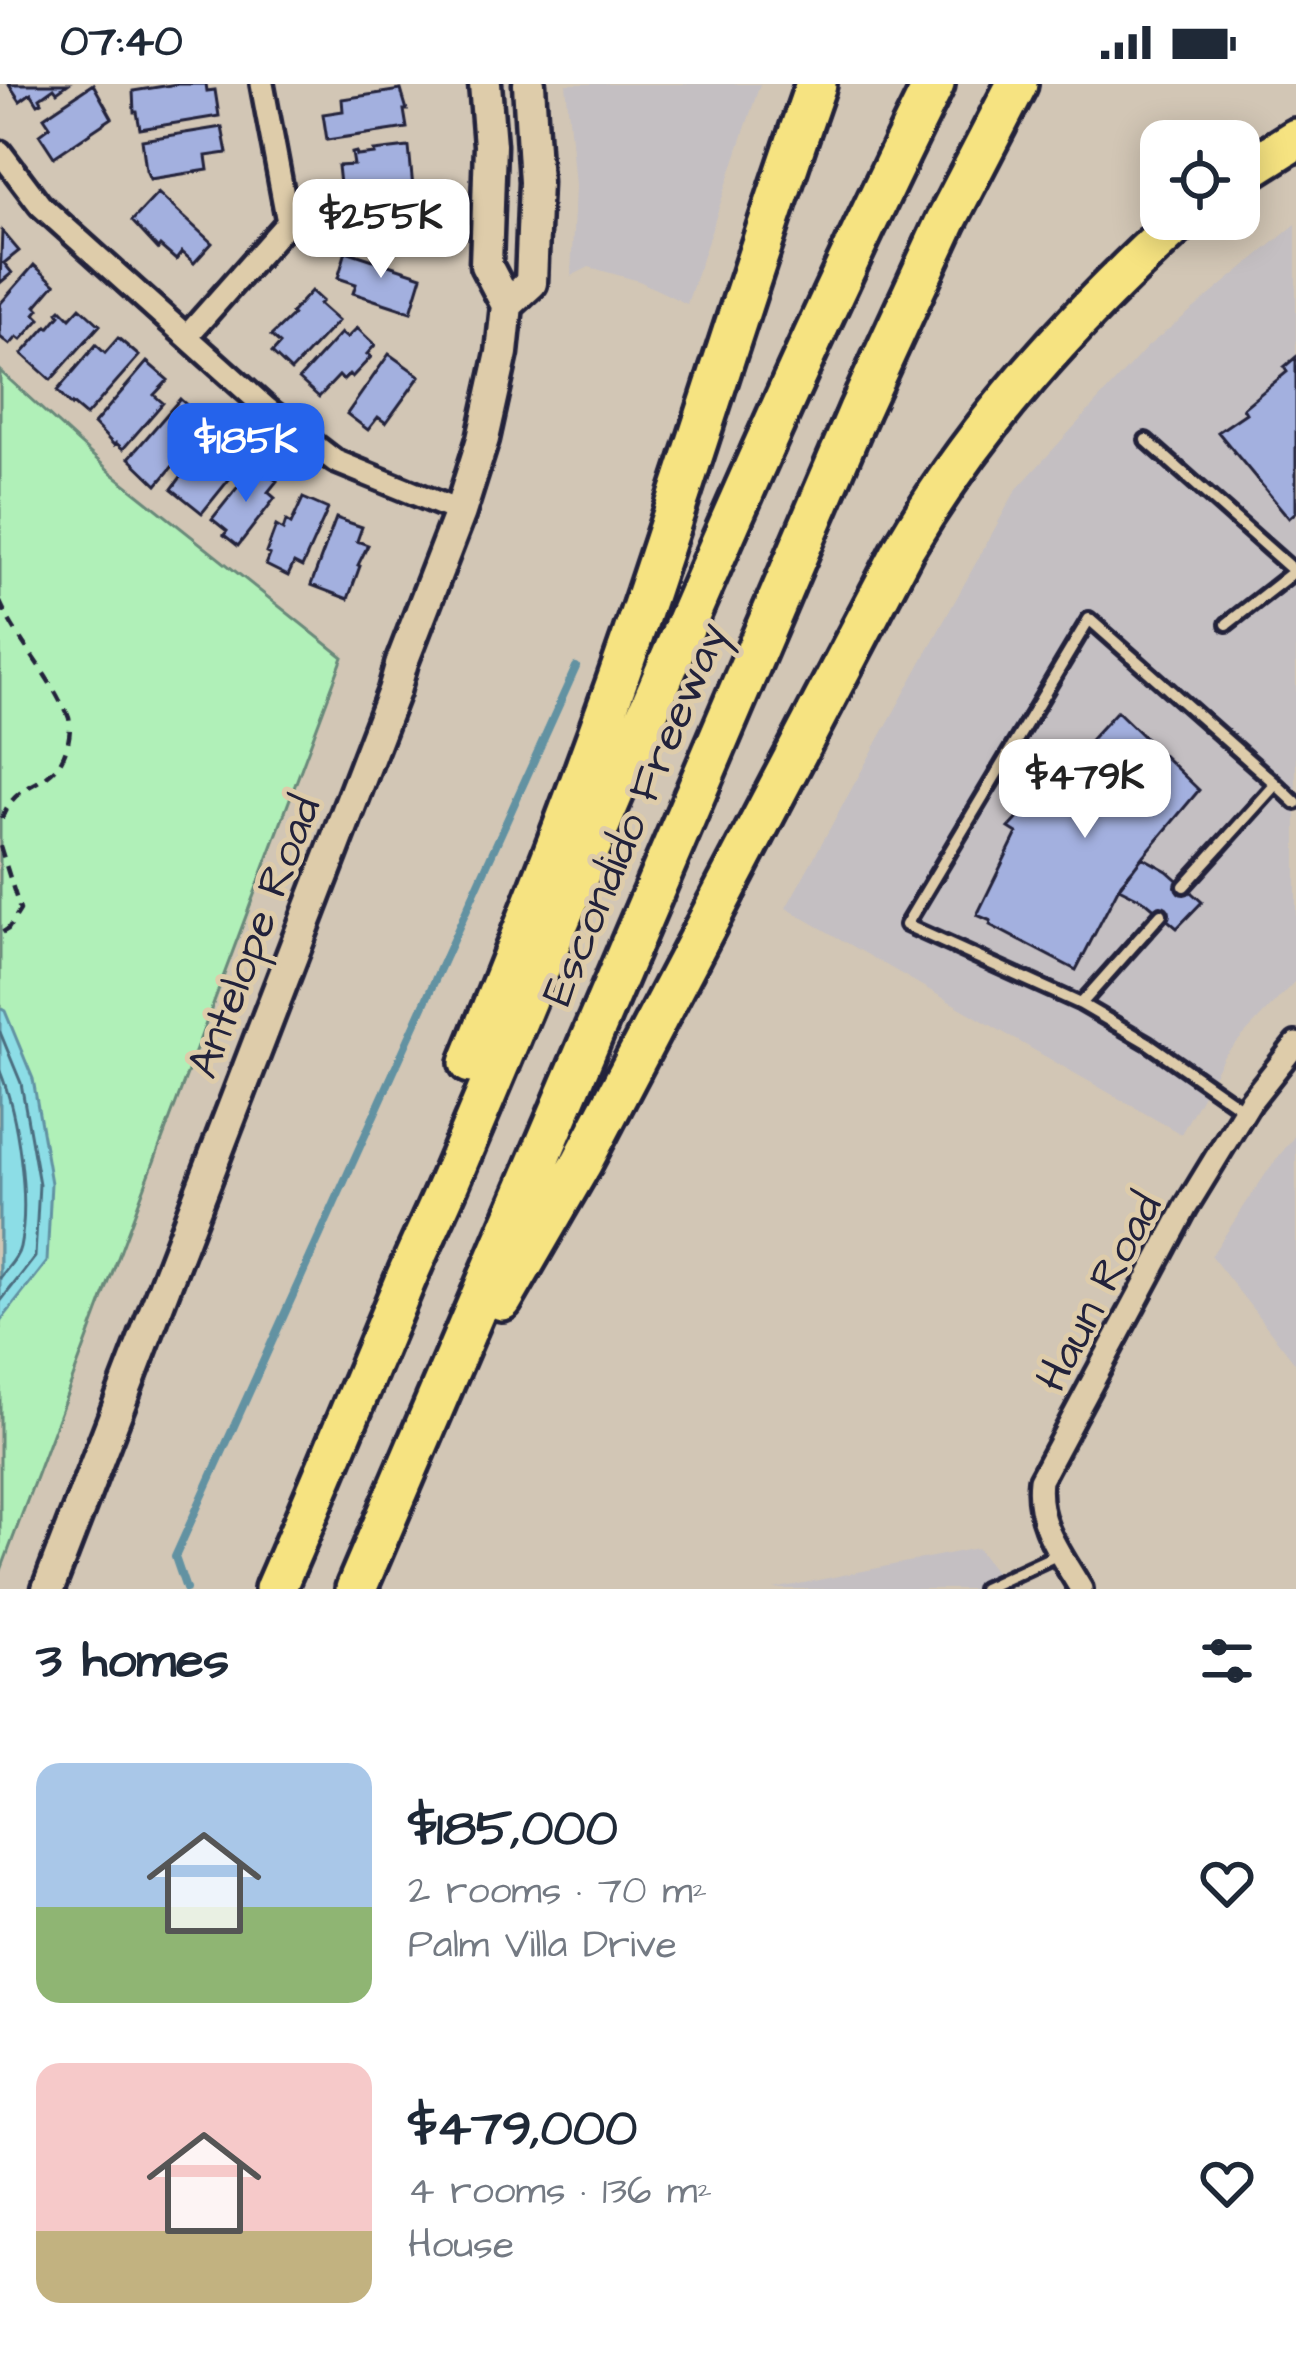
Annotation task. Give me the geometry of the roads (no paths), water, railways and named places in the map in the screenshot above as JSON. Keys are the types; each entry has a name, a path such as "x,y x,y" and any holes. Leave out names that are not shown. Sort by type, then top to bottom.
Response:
{"highway":[{"path":"404,1282 416,1197 589,760 816,84"},
{"name":"Escondido Freeway","path":"275,1589 725,531 851,251 934,84"},
{"name":"Escondido Freeway","path":"363,1572 859,410 946,220 1017,84"},
{"path":"1260,162 1296,139"},
{"path":"458,1349 500,1303 582,1162 933,498 978,435 1049,351 1160,240"}],"street":[{"path":"187,336 288,222 262,84"},
{"name":"Antelope Road","path":"48,1589 282,986 483,439 507,305 486,266 490,145 485,84"},
{"name":"Antelope Road","path":"507,305 531,283 535,182 529,84"},
{"path":"0,152 40,205 266,408 335,461 460,512"},
{"name":"Haun Road","path":"1081,1589 1046,1527 1038,1502 1040,1480 1186,1207 1245,1110 1296,1044"}],"lane":[{"path":"1146,440 1295,571 1227,624"},
{"path":"1245,1110 1148,1043 1081,1004 906,925 1089,619 1296,803"},
{"path":"1184,886 1276,784"},
{"path":"1081,1004 1161,914"},
{"path":"982,1589 1061,1553"}],"water":[{"path":"0,1008 33,1079 51,1183 47,1262 0,1322"}],"waterway":[{"path":"186,1589 175,1557 576,667"}]}
